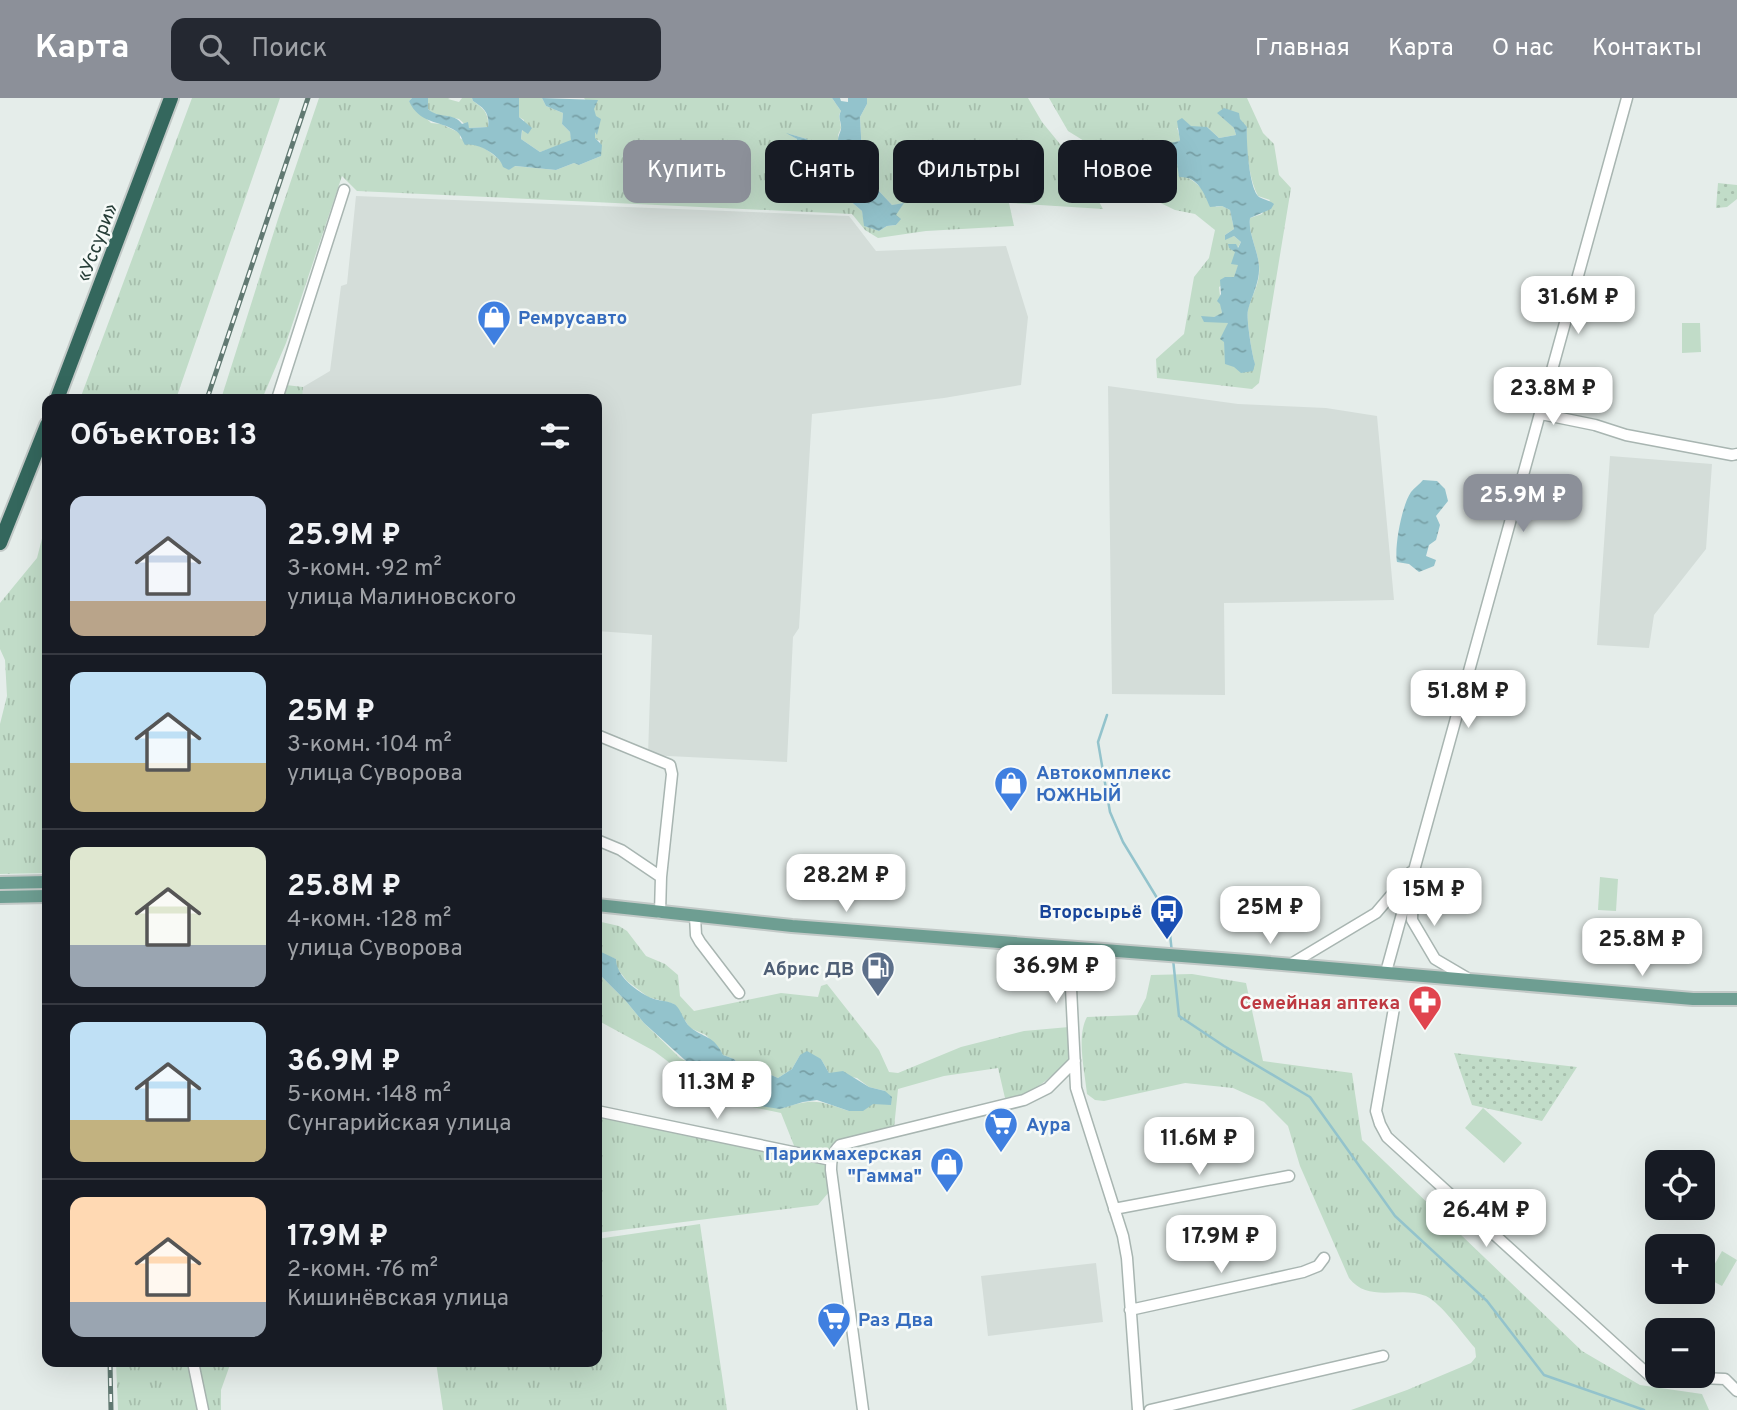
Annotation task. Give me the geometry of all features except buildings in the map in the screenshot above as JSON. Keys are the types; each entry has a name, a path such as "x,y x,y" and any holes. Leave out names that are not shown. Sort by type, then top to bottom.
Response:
{"highway":[{"name":"«Уссури»","path":"59,394 171,98"},
{"path":"0,543 42,438"}],"main road":[{"path":"0,883 42,894"},
{"path":"0,897 42,884"},
{"path":"602,906 793,926 1693,999 1737,999"}],"street":[{"path":"1386,972 1627,98"},
{"path":"278,394 344,190"},
{"path":"1541,414 1595,425 1626,435 1737,454"},
{"path":"602,737 670,765 672,774 661,877 660,913"},
{"path":"602,842 621,850 661,877"},
{"path":"1289,965 1376,914 1414,869"},
{"path":"1414,869 1412,920 1435,960 1470,980"},
{"path":"695,916 696,935 739,993"},
{"path":"1069,948 1077,1096 1123,1236 1138,1410"},
{"path":"1394,1008 1376,1111 1387,1137 1650,1376 1725,1380 1737,1391"},
{"path":"863,1410 831,1160 835,1150 840,1145 1024,1100 1048,1088 1075,1061"},
{"path":"602,1112 831,1160"},
{"path":"1114,1209 1289,1176"},
{"path":"1130,1310 1303,1272 1318,1266 1324,1258"},
{"path":"1150,1410 1383,1356"},
{"path":"194,1367 203,1410"}],"shaded area":[{"path":"356,196 849,216 876,251 1006,246 1028,317 1021,385 944,398 812,414 799,628 793,637 787,762 648,755 652,635 602,631 602,394 302,394 303,387 330,371 341,286 347,284"},
{"path":"1108,386 1238,404 1326,408 1377,416 1394,600 1224,603 1225,695 1112,694"},
{"path":"1610,456 1712,464 1706,549 1654,615 1649,648 1597,645"},
{"path":"1096,1263 1103,1322 988,1336 981,1276"}],"green space":[{"path":"192,98 280,98 178,394 82,394"},
{"path":"319,98 412,98 409,101 431,123 441,124 460,133 460,138 486,149 509,170 514,166 556,170 601,156 600,141 595,139 593,113 584,98 832,98 841,111 839,140 807,140 789,134 797,140 765,140 765,203 853,203 862,211 865,226 879,231 896,225 900,219 895,215 903,204 892,205 879,191 879,140 861,140 860,117 867,98 1028,98 1058,142 1058,203 1100,203 1103,209 1009,203 1014,226 926,231 878,238 865,230 852,214 357,191 342,176 286,343 264,394 223,394"},
{"path":"428,98 450,98 448,99 459,102 462,98 472,98 485,112 488,127 469,128 459,119 433,114 428,109"},
{"path":"519,98 542,98 546,106 563,113 562,124 570,132 572,141 540,152 521,139 524,120 519,117"},
{"path":"1049,98 1247,98 1263,133 1274,144 1279,175 1291,188 1259,383 1252,389 1157,378 1156,359 1184,334 1194,277 1209,258 1215,230 1195,214 1175,210 1161,203 1177,203 1177,140 1083,140 1068,131","holes":["1218,113 1247,127 1252,181 1258,196 1270,200 1262,214 1250,218 1259,272 1248,309 1255,364 1226,360 1224,342 1228,323 1202,317 1222,314 1219,287 1234,277 1239,264 1234,263 1235,252 1241,242 1234,236 1225,239 1225,235 1234,229 1230,210 1222,206 1216,207 1198,185 1184,176 1178,156 1180,140 1177,128 1207,127 1219,138 1236,135 1234,128"]},
{"path":"1718,183 1737,185 1737,199 1727,207 1716,208"},
{"path":"1682,323 1700,323 1701,352 1682,353"},
{"path":"286,385 303,387 302,394 282,394"},
{"path":"42,538 42,873 0,874 0,724 7,696 5,660 0,649 0,603 37,558"},
{"path":"1600,877 1618,879 1616,911 1598,910"},
{"path":"602,922 627,931 646,956 665,964 678,975 680,996 694,1011 781,993 818,997 821,986 827,984 879,1050 889,1072 898,1073 961,1047 1024,1031 1069,1027 1070,1058 1033,1089 1005,1098 998,1068 944,1076 898,1089 894,1128 838,1141 826,1154 829,1192 818,1205 602,1232 602,1107 795,1148 781,1113 719,1100 654,1051 602,1023 602,977 680,1058 780,1109 815,1102 849,1111 885,1091 869,1087 857,1078 829,1073 821,1059 800,1055 792,1069 778,1078 760,1070 745,1071 734,1059 723,1055 706,1035 690,1028 674,1004 648,997 627,981 616,967 616,959 602,954"},
{"path":"1192,974 1246,983 1263,1061 1352,1073 1362,1140 1582,1351 1645,1388 1702,1394 1709,1410 1351,1410 1471,1363 1476,1357 1475,1348 1445,1312 1426,1296 1366,1290 1349,1278 1300,1166 1288,1126 1264,1102 1233,1088 1185,1083 1104,1101 1095,1100 1087,1094 1082,1034 1087,1017 1137,1015 1146,998 1151,975"},
{"path":"1454,1053 1577,1067 1542,1121 1472,1105"},
{"path":"1483,1108 1522,1143 1504,1163 1465,1128"},
{"path":"700,1224 727,1410 443,1410 437,1367 602,1367 602,1238"},
{"path":"1722,1251 1737,1260 1722,1286 1715,1282 1715,1264"},
{"path":"116,1367 229,1367 221,1390 221,1410 118,1410"}],"water":[{"path":"412,98 428,98 428,109 432,112 455,118 462,124 468,122 469,128 488,127 485,111 472,98 519,98 519,117 532,128 528,134 522,130 521,139 540,152 571,140 570,132 562,124 563,113 546,106 542,98 598,100 594,109 596,116 601,119 595,138 602,145 601,156 556,170 515,166 509,170 487,150 476,145 465,145 460,135 450,127 418,114 409,101"},
{"path":"832,98 848,102 848,98 867,98 860,117 861,140 838,140 841,111"},
{"path":"1224,108 1239,113 1240,119 1247,127 1253,185 1259,197 1274,204 1271,209 1250,218 1250,230 1259,266 1257,283 1248,310 1255,364 1253,371 1241,373 1225,364 1224,342 1220,339 1228,323 1204,322 1201,316 1214,317 1222,313 1217,301 1221,294 1220,280 1234,277 1238,265 1231,264 1235,252 1228,244 1236,244 1238,248 1241,242 1234,236 1225,240 1225,235 1234,229 1230,210 1222,206 1210,207 1196,182 1179,177 1177,163 1177,142 1180,141 1177,121 1182,118 1191,126 1207,127 1219,138 1236,135 1234,128 1217,113"},
{"path":"786,133 807,139 797,140"},
{"path":"879,191 892,205 904,203 896,215 901,219 896,225 879,231 864,226 862,211 853,203 879,203"},
{"path":"1423,480 1437,481 1445,489 1448,501 1436,516 1440,525 1436,540 1429,545 1426,556 1436,560 1434,566 1419,572 1409,564 1397,562 1397,547 1408,498"},
{"path":"602,952 616,959 622,976 637,990 650,998 676,1006 690,1027 712,1040 723,1055 734,1059 745,1071 760,1070 778,1078 792,1069 800,1055 807,1051 821,1059 829,1073 843,1071 869,1087 885,1091 892,1097 891,1105 873,1104 863,1111 849,1111 817,1100 780,1109 754,1105 716,1088 644,1023 602,977"}],"waterway":[{"path":"1107,715 1098,742 1110,812 1123,842 1168,916 1172,953"},
{"path":"1173,959 1179,1016 1310,1097 1395,1216 1487,1301 1544,1375 1644,1410"}],"railway":[{"path":"209,394 308,98"},
{"path":"110,1367 111,1410"}],"place":[{"name":"Ремрусавто","path":"494,347"},
{"name":"Автокомплекс ЮЖНЫЙ","path":"1011,813"},
{"name":"Вторсырьё","path":"1167,941"},
{"name":"Абрис ДВ","path":"878,998"},
{"name":"Семейная аптека","path":"1425,1032"},
{"name":"Аура","path":"1001,1154"},
{"name":"Парикмахерская \"Гамма\"","path":"947,1194"},
{"name":"Раз Два","path":"834,1349"}]}
